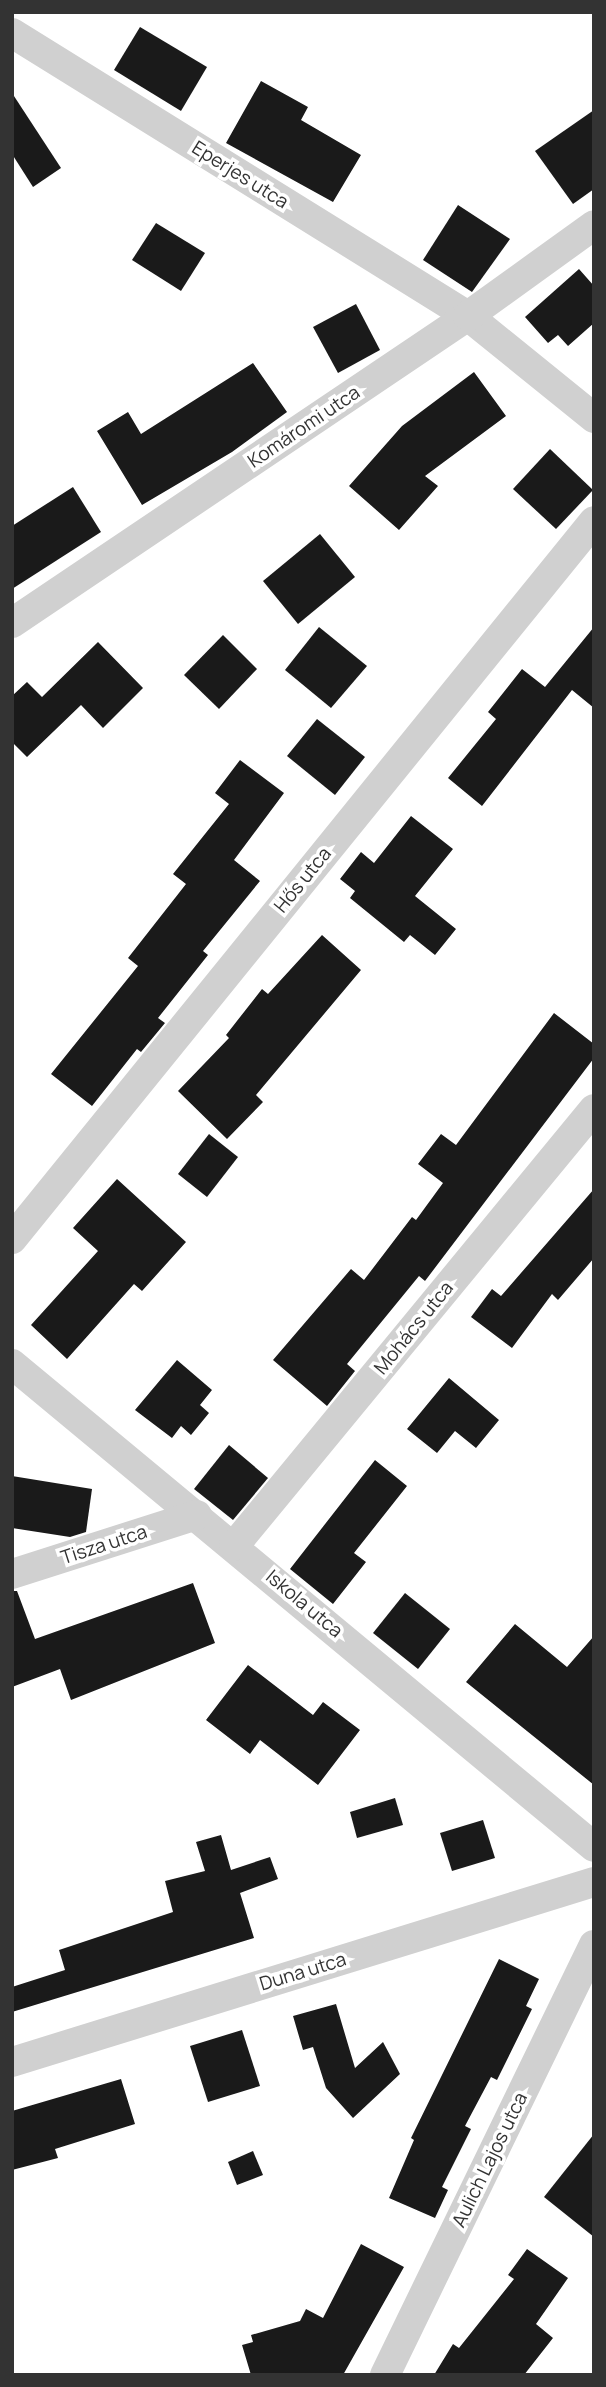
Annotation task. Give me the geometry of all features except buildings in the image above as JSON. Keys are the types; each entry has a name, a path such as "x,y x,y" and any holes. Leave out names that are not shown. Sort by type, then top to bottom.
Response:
{"street":[{"path":"12,16 17,12"},
{"name":"Eperjes utca","path":"12,33 468,316 594,418"},
{"name":"Komáromi utca","path":"12,624 468,316 594,225"},
{"name":"Hős utca","path":"12,1239 594,521"},
{"name":"Mohács utca","path":"234,1546 594,1109"},
{"name":"Iskola utca","path":"12,1364 594,1847"},
{"name":"Tisza utca","path":"12,1574 197,1515"},
{"name":"Duna utca","path":"12,2062 594,1882"},
{"name":"Aulich Lajos utca","path":"385,2375 594,1945"}]}
